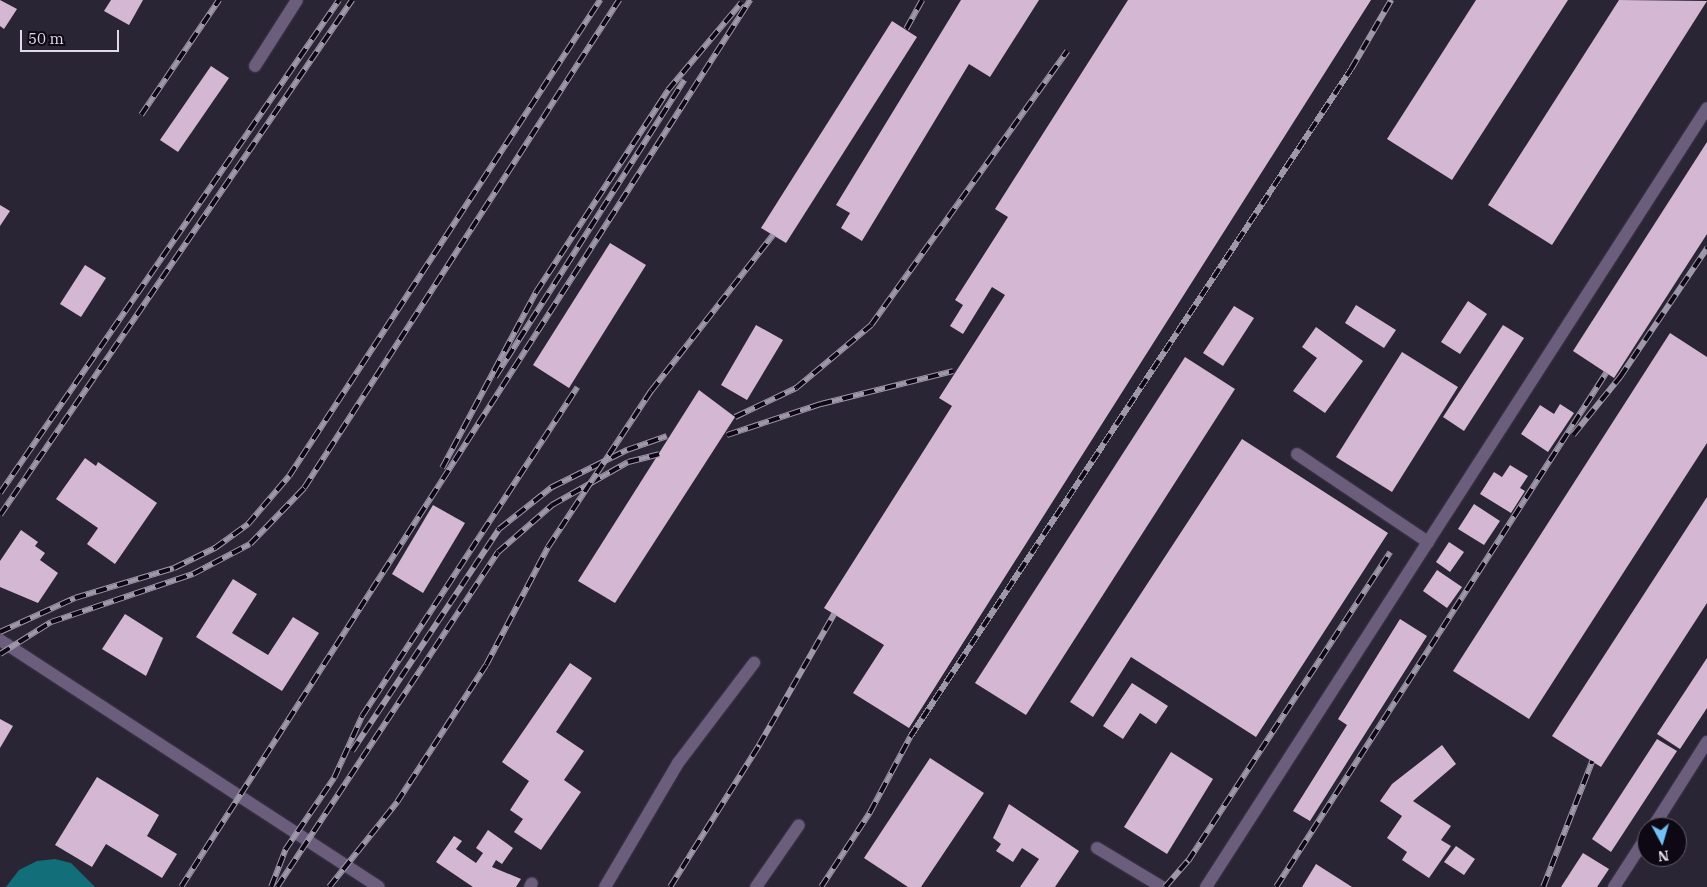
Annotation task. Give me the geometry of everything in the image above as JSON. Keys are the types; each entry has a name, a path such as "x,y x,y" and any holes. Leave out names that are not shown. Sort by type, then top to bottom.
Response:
{"street":[{"path":"255,66 297,0"},
{"path":"1206,887 1707,108"},
{"path":"1297,454 1428,542"},
{"path":"0,640 379,887"},
{"path":"605,887 678,762 754,663"},
{"path":"1659,817 1707,742"},
{"path":"756,887 799,824"},
{"path":"1098,848 1162,887"},
{"path":"1614,887 1637,851"}],"shaded area":[{"path":"0,0 1707,0 1707,887 0,887"},
{"path":"55,859 71,863 95,887 6,887 19,870 37,861"}],"building":[{"path":"0,0 17,9 4,29 0,26"},
{"path":"111,0 143,0 129,25 104,11"},
{"path":"961,0 1039,0 990,77 969,64 862,241 841,228 850,213 836,205"},
{"path":"1128,0 1371,0 909,728 853,693 884,645 824,608 952,406 939,398 1005,295 992,287 963,334 950,326 963,305 955,300 1008,217 995,209"},
{"path":"1476,0 1568,0 1452,180 1387,139"},
{"path":"1619,0 1707,1 1552,245 1488,205"},
{"path":"892,21 917,37 786,243 761,228"},
{"path":"211,66 229,78 178,152 160,140"},
{"path":"1707,142 1707,234 1614,378 1573,351"},
{"path":"0,205 10,211 0,226"},
{"path":"610,243 646,265 569,388 533,365"},
{"path":"85,265 106,278 81,317 60,304"},
{"path":"1468,301 1487,314 1460,354 1441,342"},
{"path":"1356,305 1396,330 1384,348 1345,323"},
{"path":"1234,306 1254,318 1223,366 1203,353"},
{"path":"756,325 783,340 747,400 721,385"},
{"path":"1503,325 1524,338 1464,431 1443,417"},
{"path":"1316,327 1363,361 1325,413 1293,391 1317,358 1302,347"},
{"path":"1670,333 1707,357 1707,443 1529,719 1453,671"},
{"path":"1402,352 1458,387 1392,492 1336,457"},
{"path":"1185,357 1235,389 1026,715 975,683"},
{"path":"699,390 735,417 615,603 578,581"},
{"path":"1560,404 1574,413 1548,452 1521,434 1540,405 1554,414"},
{"path":"1242,439 1388,533 1256,737 1131,657 1093,717 1070,702"},
{"path":"85,458 96,466 98,462 157,503 115,564 87,544 98,528 56,499"},
{"path":"1510,465 1528,476 1520,488 1525,491 1511,513 1480,494 1494,472 1502,477"},
{"path":"1707,497 1707,603 1601,767 1552,736"},
{"path":"1474,504 1500,521 1484,545 1458,529"},
{"path":"433,505 465,523 423,593 392,574"},
{"path":"21,530 38,542 35,546 45,553 40,560 58,573 38,603 0,587 0,561"},
{"path":"1449,542 1464,552 1450,572 1436,562"},
{"path":"1437,570 1462,587 1447,608 1423,591"},
{"path":"233,579 257,594 232,633 268,655 293,617 319,633 282,691 196,637"},
{"path":"125,614 163,638 146,676 102,649"},
{"path":"1400,619 1427,636 1310,821 1293,811 1347,725 1338,719"},
{"path":"1707,658 1707,708 1680,749 1657,734"},
{"path":"570,663 592,678 556,732 584,751 564,780 581,792 541,850 514,832 523,819 510,810 529,781 502,762"},
{"path":"1132,683 1168,706 1156,724 1140,713 1123,739 1103,726"},
{"path":"0,719 13,726 0,748"},
{"path":"1657,739 1677,751 1611,852 1592,839"},
{"path":"1442,745 1456,764 1413,801 1451,826 1441,840 1451,846 1429,878 1402,860 1407,852 1387,838 1402,816 1380,801 1392,784"},
{"path":"1171,752 1213,779 1167,854 1124,827"},
{"path":"930,758 984,793 921,887 908,887 864,858"},
{"path":"97,777 159,815 147,836 177,854 162,878 106,844 92,867 55,845"},
{"path":"1009,804 1079,851 1055,887 1020,887 1039,859 1022,848 1013,862 996,851 1001,844 993,838"},
{"path":"488,830 513,848 502,864 496,860 492,867 521,879 516,887 473,887 436,862 454,836 462,841 456,849 476,863 483,853 476,848"},
{"path":"1456,846 1475,859 1464,875 1444,862"},
{"path":"1583,853 1609,869 1597,887 1561,887"},
{"path":"1316,864 1352,887 1302,887"}],"railway":[{"path":"141,115 219,0"},
{"path":"0,493 339,0"},
{"path":"0,515 352,0"},
{"path":"0,632 75,598 174,568 215,548 248,524 289,476 600,0"},
{"path":"0,654 51,622 193,574 250,544 304,488 619,0"},
{"path":"181,887 750,0"},
{"path":"906,29 922,0"},
{"path":"821,887 870,812 910,737 1351,69 1391,0"},
{"path":"442,468 536,292 668,90 741,3"},
{"path":"735,417 796,388 871,325 1067,51"},
{"path":"495,377 684,80"},
{"path":"329,887 397,802 486,665 548,547 651,391 773,235"},
{"path":"1573,435 1620,377 1707,248"},
{"path":"727,435 821,404 953,371"},
{"path":"1276,887 1606,373"},
{"path":"271,887 285,850 334,778 362,716 577,387"},
{"path":"352,751 499,529 552,487 627,450 667,436"},
{"path":"277,887 498,552 552,505 628,462 659,454"},
{"path":"1165,887 1188,861 1390,552"},
{"path":"670,887 759,745 834,614"},
{"path":"1543,887 1592,761"}]}
